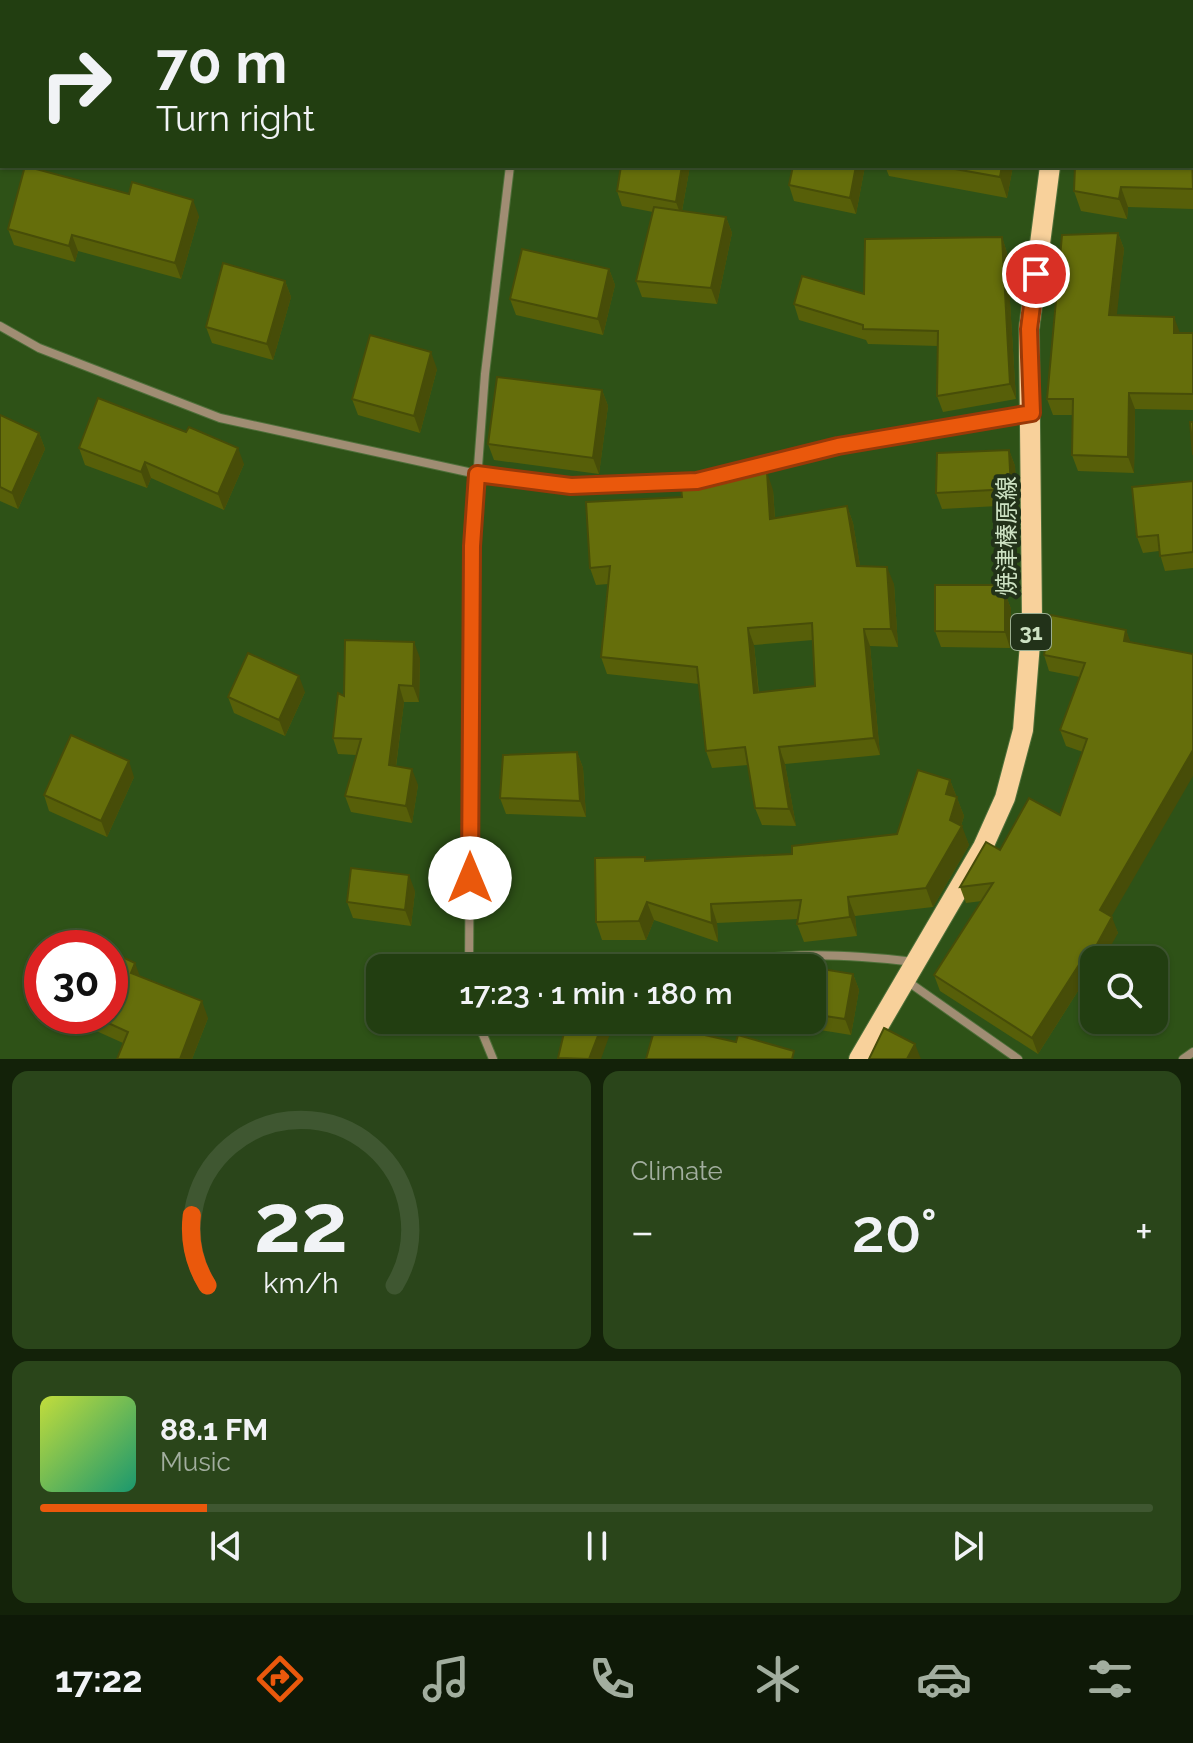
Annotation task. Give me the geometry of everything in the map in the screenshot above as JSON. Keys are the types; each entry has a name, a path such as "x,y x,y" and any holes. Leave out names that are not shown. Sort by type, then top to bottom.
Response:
{"main road":[{"name":"焼津榛原線","path":"859,1059 983,847 1005,798 1023,730 1032,619 1029,329 1050,168"}],"street":[{"path":"469,954 472,546 485,374 510,168"},
{"path":"0,326 39,348 220,418 477,474 571,486 697,481 838,446 1032,413"},
{"path":"826,956 868,956 916,962"},
{"path":"904,980 1018,1059"},
{"path":"483,1034 493,1059"},
{"path":"1183,1059 1193,1052"}],"building":[{"path":"24,168 129,194 132,182 193,200 175,263 72,235 69,246 8,229"},
{"path":"621,168 682,168 676,202 617,191"},
{"path":"793,168 856,168 850,198 789,185"},
{"path":"949,168 1002,168 1000,177"},
{"path":"1075,168 1192,168 1193,189 1121,187 1119,199 1074,191"},
{"path":"654,207 726,217 711,288 636,281"},
{"path":"1118,233 1109,315 1174,317 1174,333 1193,333 1193,394 1129,393 1128,457 1072,455 1073,399 1047,399 1062,235"},
{"path":"1002,237 1010,384 937,396 938,331 863,329 863,325 794,304 802,276 864,294 865,239"},
{"path":"522,249 609,269 598,319 510,299"},
{"path":"223,263 285,281 267,344 206,327"},
{"path":"370,335 431,352 414,416 352,399"},
{"path":"497,377 602,390 593,458 488,444"},
{"path":"98,398 186,432 189,427 238,448 218,494 145,462 141,472 79,448"},
{"path":"0,415 39,433 12,493 0,487"},
{"path":"1190,422 1193,422 1193,455"},
{"path":"1009,450 1011,489 936,493 937,453"},
{"path":"767,472 770,519 847,506 857,566 887,567 891,629 864,629 874,738 779,747 789,809 755,808 745,747 706,751 697,667 601,657 610,566 590,568 586,502 682,497 680,479","holes":["812,623 815,686 754,693 748,628"]},
{"path":"1193,481 1193,552 1160,556 1158,535 1137,537 1132,487"},
{"path":"935,585 997,585 997,594 1005,593 1005,632 935,631"},
{"path":"1051,615 1126,630 1124,641 1193,654 1193,750 1100,910 1112,917 1096,946 1080,946 1080,963 1032,1038 934,975 993,883 960,887 986,842 1000,850 1029,798 1060,815 1087,739 1060,730 1085,663 1044,655"},
{"path":"345,640 414,642 413,686 399,685 389,765 412,769 406,806 345,796 361,739 333,738 338,693 344,696"},
{"path":"248,653 299,676 279,720 228,697"},
{"path":"71,735 129,761 101,821 44,795"},
{"path":"577,752 580,801 500,798 503,755"},
{"path":"918,770 950,780 946,794 957,797 950,820 962,826 926,888 848,897 850,917 797,924 801,900 711,904 712,923 647,902 639,921 596,922 595,858 645,857 645,861 792,854 792,846 897,834"},
{"path":"351,868 409,875 405,910 347,902"},
{"path":"128,960 135,963 131,973 202,1001 180,1059 117,1059 128,1034"},
{"path":"826,970 853,974 845,1019 826,1016"},
{"path":"884,1028 915,1044 907,1059 869,1059"},
{"path":"564,1034 599,1034 589,1059 558,1058"},
{"path":"653,1034 700,1034 736,1042 738,1035 794,1051 792,1059 646,1059"}],"route":[{"path":"470,878 472,546 477,474 571,486 697,481 838,446 1032,413 1029,329 1036,274"}]}
